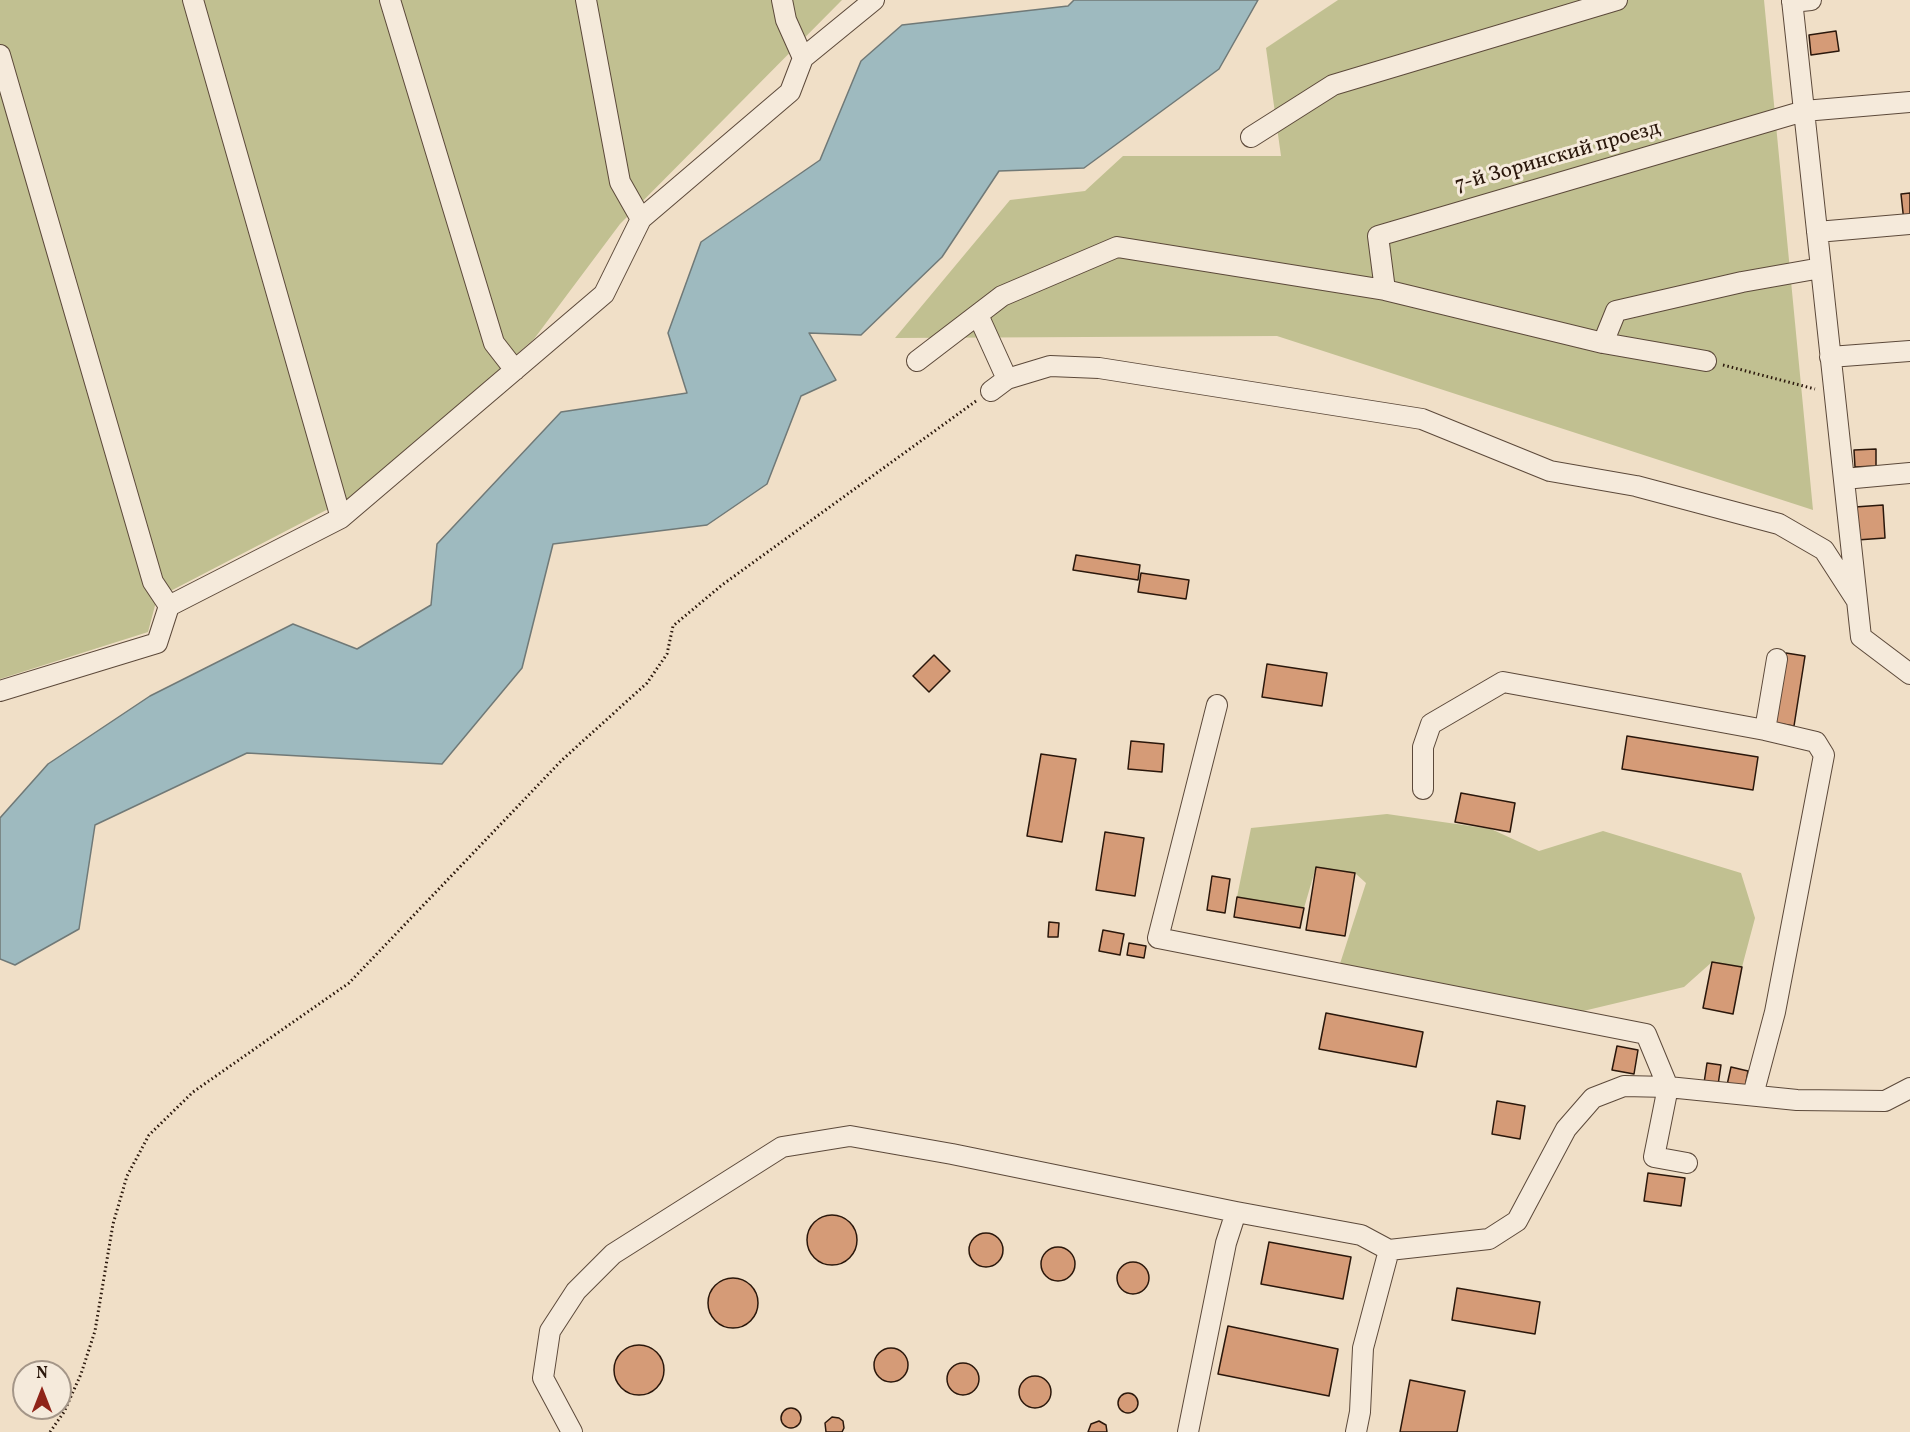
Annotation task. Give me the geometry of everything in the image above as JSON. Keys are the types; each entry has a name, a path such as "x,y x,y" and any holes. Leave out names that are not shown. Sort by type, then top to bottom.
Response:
{"street":[{"path":"193,0 341,518"},
{"path":"390,0 494,343 515,370"},
{"path":"586,0 620,182 641,219"},
{"path":"782,0 786,20 803,58"},
{"path":"0,691 158,643 169,606 341,518 604,294 641,219 790,92 803,58 874,0"},
{"path":"1251,137 1333,85 1617,0"},
{"path":"1798,1 1803,111 1861,637 1910,674"},
{"path":"0,55 153,582 169,606"},
{"path":"1803,111 1910,102"},
{"name":"7-й Зоринский проезд","path":"1384,290 1378,236 1803,111"},
{"path":"1817,232 1910,224"},
{"path":"917,361 1002,296 1117,248 1384,290 1604,343 1706,361"},
{"path":"1604,343 1616,311 1742,282 1821,268"},
{"path":"978,315 1007,379"},
{"path":"1830,357 1910,351"},
{"path":"991,391 1007,379 1050,366 1099,368 1422,419 1550,471 1636,486 1779,524 1824,549 1857,601"},
{"path":"1844,479 1910,473"},
{"path":"1765,730 1777,658"},
{"path":"1423,789 1423,747 1431,724 1503,682 1765,730 1816,742 1824,755 1775,1012 1752,1095"},
{"path":"1217,705 1158,938 1646,1034 1668,1087 1654,1157 1687,1163"},
{"path":"572,1432 543,1378 550,1330 576,1291 613,1254 782,1147 850,1136 1361,1235 1389,1250 1489,1239 1517,1221 1566,1129 1593,1098 1624,1086 1668,1087 1797,1100 1886,1101 1910,1088"},
{"path":"1188,1432 1226,1243 1236,1212"},
{"path":"1356,1432 1360,1413 1363,1348 1389,1250"}],"path":[{"path":"1706,361 1834,394"},
{"path":"50,1432 64,1413 81,1374 95,1331 113,1224 127,1176 149,1135 193,1092 349,983 562,760 647,683 667,654 673,626 722,585 991,391"}],"shaded area":[{"path":"0,0 842,0 620,224 534,339 359,493 157,598 148,632 0,679"},
{"path":"1338,0 1764,0 1813,510 1277,336 895,338 1010,200 1085,191 1123,156 1281,156 1266,48"},
{"path":"1387,814 1491,829 1539,851 1603,831 1741,873 1755,918 1742,967 1712,962 1684,987 1558,1017 1337,973 1366,883 1355,873 1316,867 1304,908 1237,897 1251,828"}],"water":[{"path":"1074,0 1258,0 1219,69 1084,168 999,171 942,257 861,335 809,333 836,380 801,396 767,484 707,525 553,544 522,668 442,764 247,753 95,825 79,929 15,965 0,959 0,818 48,764 150,696 293,624 357,649 431,605 437,544 561,412 687,393 668,333 701,242 820,160 861,61 902,25 1068,6"}],"building":[{"path":"1836,31 1839,51 1811,55 1809,35"},
{"path":"1910,193 1910,222 1904,222 1901,194"},
{"path":"1876,449 1876,466 1855,467 1854,450"},
{"path":"1883,505 1885,538 1857,540 1855,507"},
{"path":"1076,555 1140,565 1138,580 1073,570"},
{"path":"1141,573 1189,580 1186,599 1138,592"},
{"path":"1786,653 1805,656 1794,726 1775,723"},
{"path":"934,655 950,671 929,692 913,676"},
{"path":"1267,664 1327,673 1322,706 1262,697"},
{"path":"1627,736 1758,757 1753,790 1622,769"},
{"path":"1131,741 1164,744 1162,772 1128,769"},
{"path":"1041,754 1076,759 1062,842 1027,836"},
{"path":"1461,793 1515,803 1510,832 1455,822"},
{"path":"1105,832 1144,838 1135,896 1096,890"},
{"path":"1316,867 1355,873 1345,936 1306,930"},
{"path":"1212,876 1230,879 1225,913 1207,910"},
{"path":"1237,897 1304,908 1300,928 1234,917"},
{"path":"1049,922 1059,923 1058,937 1048,937"},
{"path":"1103,930 1124,934 1120,955 1099,951"},
{"path":"1129,943 1146,946 1144,958 1127,955"},
{"path":"1712,962 1742,967 1733,1014 1703,1008"},
{"path":"1326,1013 1423,1032 1416,1067 1319,1049"},
{"path":"1617,1046 1638,1050 1634,1074 1612,1070"},
{"path":"1707,1063 1721,1065 1718,1085 1704,1083"},
{"path":"1731,1067 1748,1071 1745,1088 1727,1085"},
{"path":"1497,1101 1525,1106 1520,1139 1492,1134"},
{"path":"1648,1173 1685,1178 1681,1206 1644,1201"},
{"path":"827,1215 837,1215 850,1222 857,1235 857,1245 850,1258 837,1265 827,1265 818,1261 811,1254 807,1245 807,1235 811,1226 818,1219"},
{"path":"986,1233 998,1238 1003,1250 998,1262 986,1267 974,1262 969,1250 974,1238"},
{"path":"1269,1242 1351,1257 1343,1299 1261,1284"},
{"path":"1058,1247 1070,1252 1075,1264 1070,1276 1058,1281 1046,1276 1041,1264 1046,1252"},
{"path":"1133,1262 1145,1266 1149,1278 1145,1290 1133,1294 1121,1290 1117,1278 1121,1266"},
{"path":"728,1278 738,1278 751,1285 758,1298 758,1308 751,1321 738,1328 728,1328 719,1324 712,1317 708,1308 708,1298 712,1289 719,1282"},
{"path":"1457,1288 1540,1302 1535,1334 1452,1320"},
{"path":"1228,1326 1338,1349 1329,1396 1218,1374"},
{"path":"634,1345 644,1345 657,1352 664,1365 664,1375 657,1388 644,1395 634,1395 625,1391 618,1384 614,1375 614,1365 618,1356 625,1349"},
{"path":"891,1348 903,1353 908,1365 903,1377 891,1382 879,1377 874,1365 879,1353"},
{"path":"963,1363 975,1367 979,1379 975,1391 963,1395 951,1391 947,1379 951,1367"},
{"path":"1035,1376 1047,1380 1051,1392 1047,1404 1035,1408 1023,1404 1019,1392 1023,1380"},
{"path":"1410,1380 1465,1391 1457,1432 1400,1432"},
{"path":"1128,1393 1135,1396 1138,1403 1135,1410 1128,1413 1121,1410 1118,1403 1121,1396"},
{"path":"791,1408 798,1411 801,1418 798,1425 791,1428 784,1425 781,1418 784,1411"},
{"path":"832,1417 843,1421 842,1432 826,1432 825,1423"},
{"path":"1099,1421 1106,1425 1107,1432 1088,1432 1091,1424"}]}
